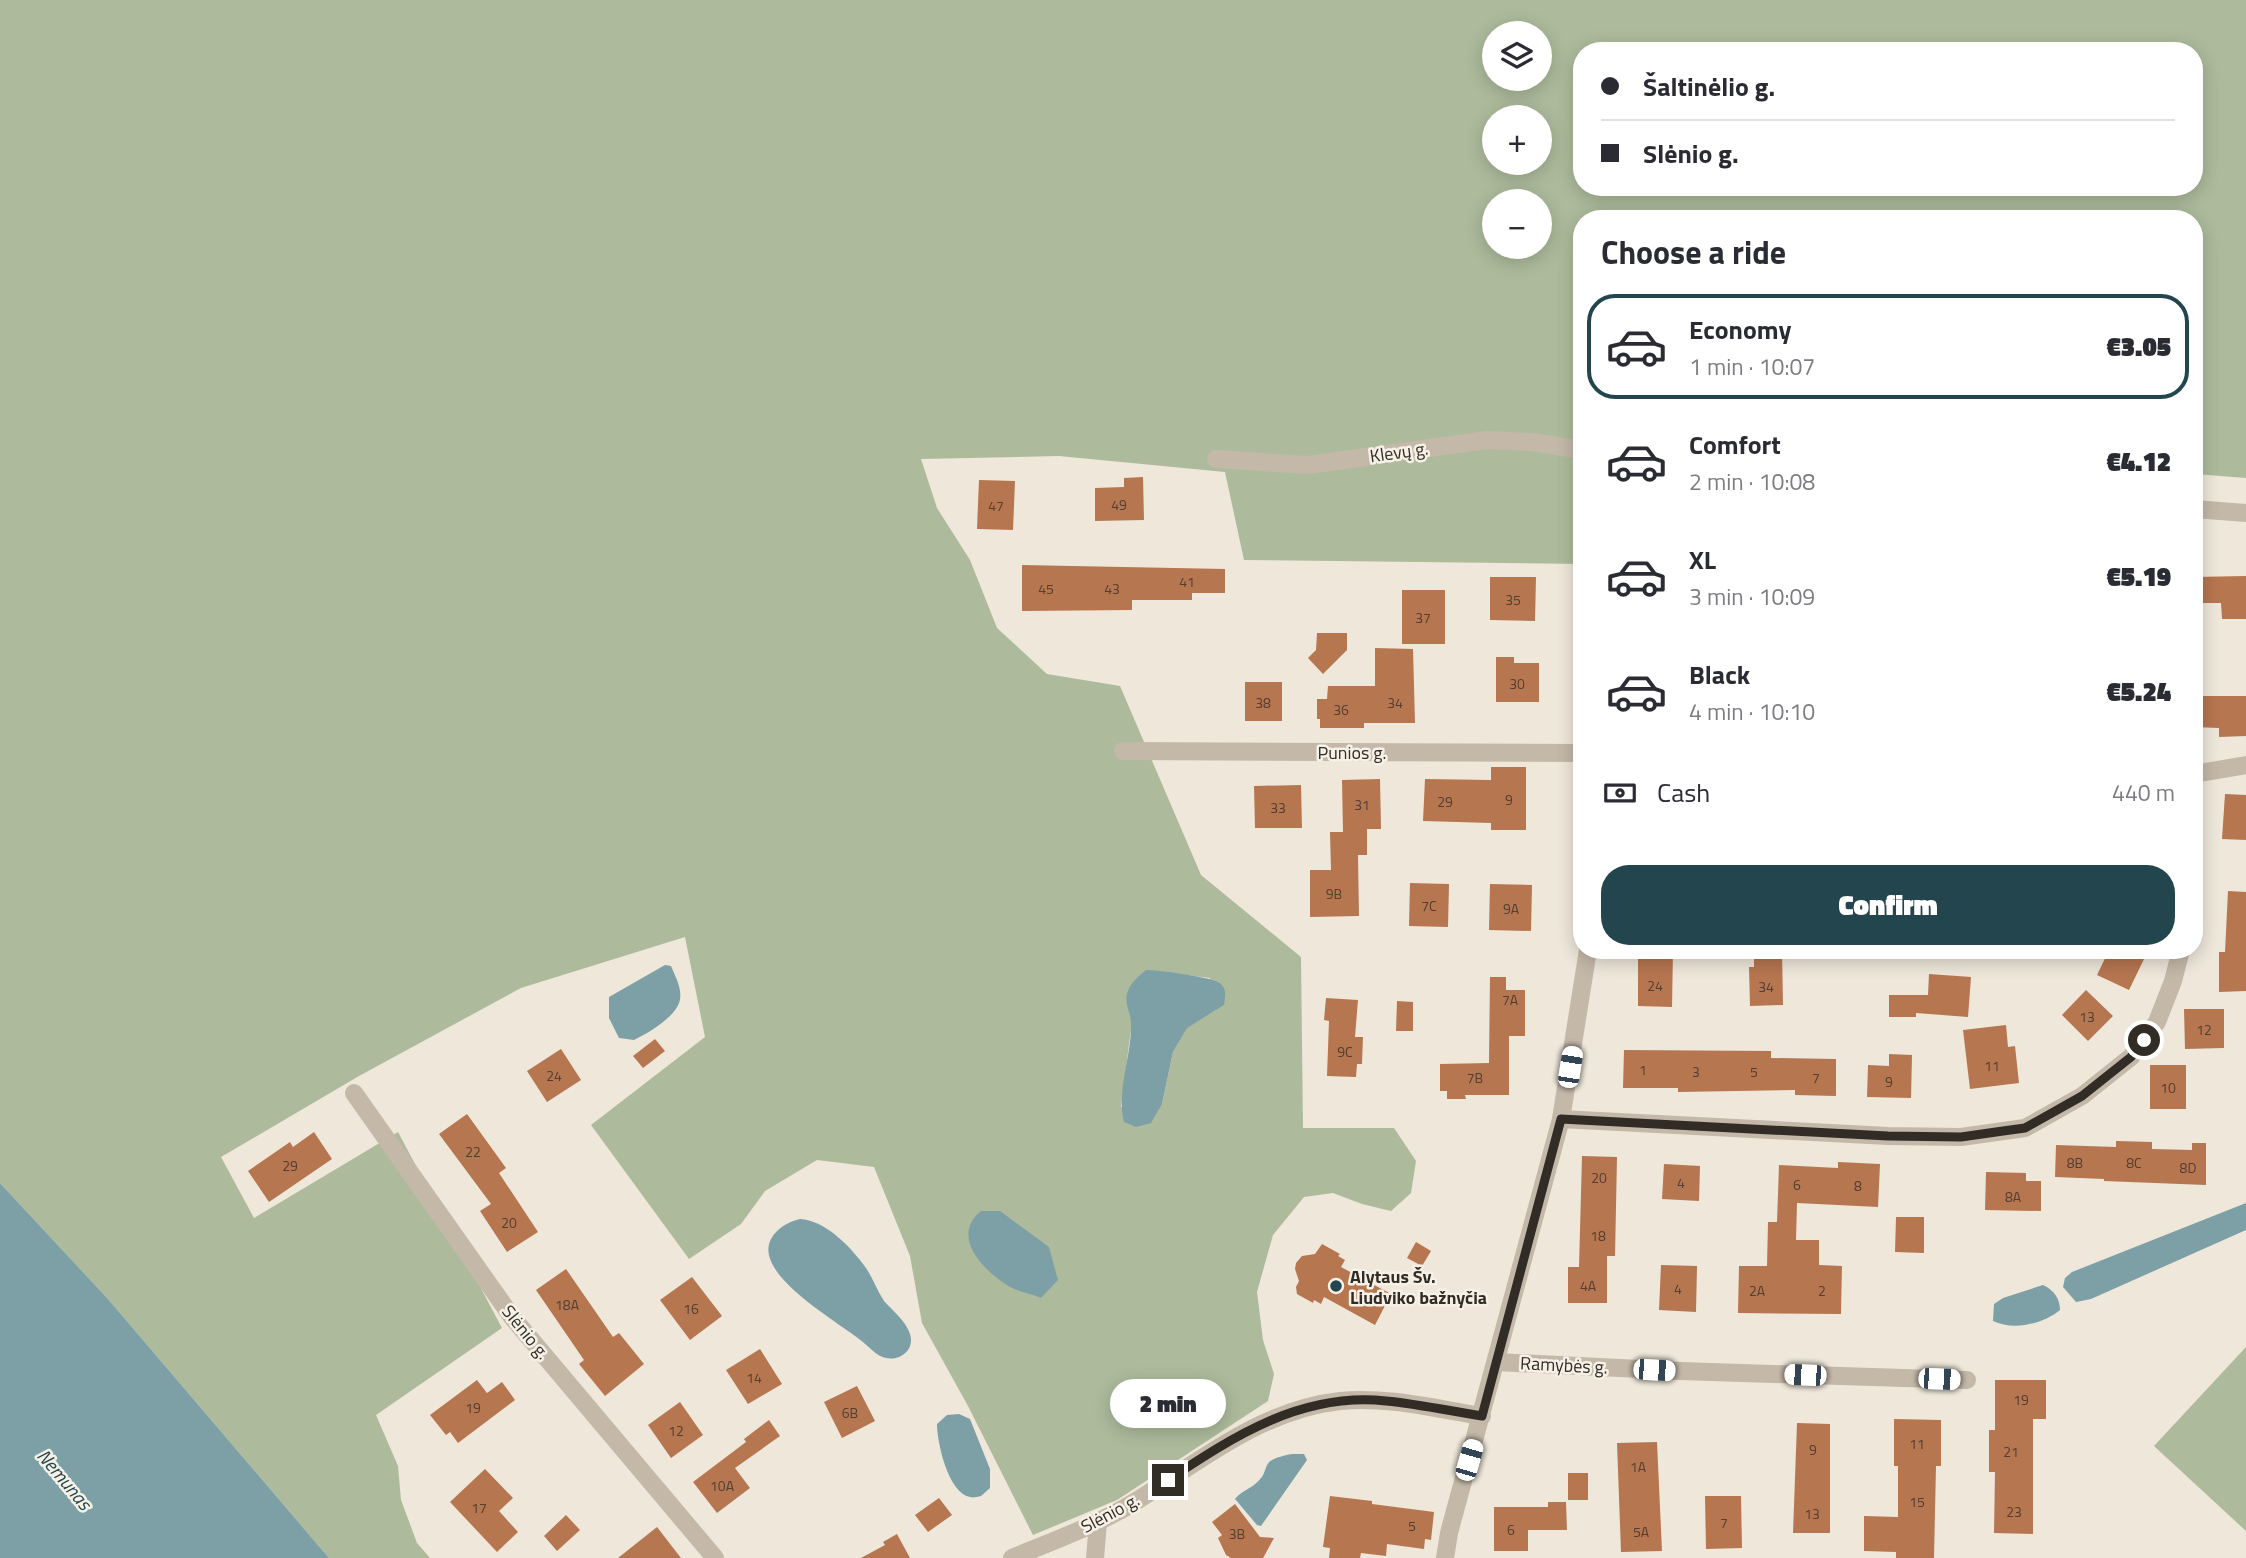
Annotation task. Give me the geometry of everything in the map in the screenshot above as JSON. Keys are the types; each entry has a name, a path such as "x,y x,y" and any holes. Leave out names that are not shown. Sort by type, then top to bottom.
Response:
{"street":[{"name":"Klevų g.","path":"1216,458 1308,465 1487,440 1532,442 1573,449"},
{"path":"2203,510 2246,513"},
{"name":"Punios g.","path":"1123,751 1573,753"},
{"path":"2203,772 2246,765"},
{"path":"1445,1558 1449,1533 1561,1119 1587,959"},
{"path":"1561,1119 1888,1136 1961,1137 2025,1128 2082,1096 2131,1057 2157,1022 2179,959"},
{"name":"Slėnio g.","path":"354,1094 512,1317 715,1558"},
{"name":"Ramybės g.","path":"1497,1362 1967,1380"},
{"name":"Slėnio g.","path":"1012,1558 1098,1522 1234,1437 1296,1409 1343,1401 1385,1401 1482,1416"},
{"path":"1095,1558 1098,1522"}],"green space":[{"path":"0,0 2246,0 2246,478 2203,475 2203,210 1573,210 1573,564 1244,560 1225,472 1059,456 921,459 937,508 970,560 997,628 1047,674 1120,686 1201,875 1301,957 1303,1128 1394,1128 1416,1161 1411,1193 1391,1211 1333,1193 1304,1197 1273,1235 1257,1292 1263,1340 1274,1374 1268,1401 1117,1500 1033,1535 968,1406 922,1323 910,1256 874,1167 817,1160 765,1191 741,1224 689,1259 591,1125 705,1037 685,937 521,988 359,1076 221,1157 254,1218 398,1132 502,1328 376,1415 398,1466 401,1500 417,1543 430,1558 329,1558 108,1299 0,1183","holes":["1146,970 1210,978 1216,1010 1187,1027 1173,1052 1162,1104 1121,1107 1132,1021"]},
{"path":"2246,1347 2246,1531 2154,1446"}],"water":[{"path":"665,965 671,966 678,982 680,999 674,1012 634,1040 619,1038 609,1018 609,997"},
{"path":"1146,970 1217,981 1223,986 1225,996 1224,1005 1187,1028 1173,1052 1162,1104 1151,1123 1136,1127 1124,1122 1122,1110 1131,1035 1131,1019 1126,1000 1131,985"},
{"name":"Nemunas","path":"0,1183 108,1299 329,1558 0,1558"},
{"path":"2246,1203 2246,1230 2091,1299 2076,1302 2063,1287 2065,1278 2072,1272"},
{"path":"981,1211 1000,1211 1049,1247 1058,1280 1041,1298 1014,1289 1000,1280 974,1253 969,1232 972,1221"},
{"path":"800,1219 809,1220 827,1229 857,1257 884,1301 908,1329 911,1339 906,1353 897,1358 877,1354 802,1297 774,1268 769,1253 771,1239 783,1226"},
{"path":"2043,1285 2056,1295 2060,1310 2045,1319 2019,1326 1993,1321 1994,1304 2003,1298"},
{"path":"959,1414 970,1419 990,1469 990,1488 981,1496 970,1497 962,1493 945,1466 937,1424 947,1415"},
{"path":"1292,1454 1304,1454 1307,1460 1261,1526 1257,1525 1235,1499 1260,1479 1269,1463"}],"building":[{"path":"1143,477 1144,520 1095,521 1095,488 1124,487 1124,478"},
{"path":"979,480 1015,481 1013,530 977,529"},
{"path":"1022,565 1225,569 1225,593 1192,593 1192,600 1132,600 1132,610 1022,611"},
{"path":"2246,576 2246,619 2222,619 2221,603 2203,603 2203,577"},
{"path":"1490,577 1536,577 1535,621 1490,620"},
{"path":"1402,590 1445,590 1445,644 1402,644"},
{"path":"1317,633 1347,633 1347,650 1323,674 1308,658 1316,650"},
{"path":"1375,648 1413,649 1415,723 1364,723 1364,728 1320,728 1317,699 1327,699 1328,686 1375,686"},
{"path":"1496,657 1514,657 1514,663 1539,663 1539,702 1496,702"},
{"path":"1245,682 1282,682 1282,721 1245,721"},
{"path":"2203,696 2246,696 2246,736 2219,737 2219,728 2203,727"},
{"path":"1491,767 1526,767 1526,830 1491,830 1491,823 1423,821 1425,779 1491,780"},
{"path":"1380,779 1381,829 1367,829 1367,855 1358,855 1359,916 1310,917 1310,870 1331,870 1330,832 1343,832 1342,780"},
{"path":"1301,785 1302,828 1255,828 1254,786"},
{"path":"2225,794 2246,795 2246,840 2222,839"},
{"path":"1410,883 1449,884 1448,927 1409,926"},
{"path":"1490,884 1532,885 1531,931 1489,930"},
{"path":"2228,891 2246,892 2246,991 2219,992 2219,952 2225,952"},
{"path":"1638,959 1673,959 1672,1007 1638,1006"},
{"path":"1754,959 1782,959 1783,1005 1750,1006 1749,967 1754,967"},
{"path":"2105,959 2144,959 2129,990 2097,975"},
{"path":"1929,974 1971,977 1968,1017 1916,1013 1916,1017 1889,1017 1889,995 1928,995"},
{"path":"1490,977 1506,977 1506,990 1525,990 1525,1036 1509,1036 1509,1095 1465,1095 1466,1099 1447,1099 1447,1091 1440,1091 1440,1064 1489,1063"},
{"path":"2086,990 2113,1016 2088,1041 2062,1015"},
{"path":"1326,998 1358,1000 1355,1037 1363,1037 1362,1064 1357,1064 1356,1077 1327,1076 1329,1021 1324,1020"},
{"path":"1397,1001 1413,1002 1413,1031 1396,1031"},
{"path":"2184,1009 2224,1009 2224,1048 2185,1049"},
{"path":"2006,1025 2008,1047 2015,1046 2019,1083 1970,1089 1963,1030"},
{"path":"655,1039 665,1051 643,1068 633,1056"},
{"path":"561,1049 581,1080 547,1102 527,1071"},
{"path":"1624,1050 1771,1051 1771,1058 1836,1059 1836,1096 1795,1095 1795,1090 1678,1092 1678,1088 1623,1088"},
{"path":"1889,1054 1912,1055 1911,1098 1867,1097 1868,1065 1889,1066"},
{"path":"2150,1065 2186,1065 2186,1109 2150,1109"},
{"path":"467,1114 506,1168 499,1173 538,1232 507,1252 480,1211 491,1204 439,1134"},
{"path":"314,1132 332,1159 269,1202 248,1171 290,1142 293,1147"},
{"path":"2116,1141 2152,1142 2152,1149 2192,1150 2192,1143 2206,1143 2206,1185 2055,1177 2056,1145 2116,1147"},
{"path":"1582,1156 1617,1157 1615,1256 1607,1256 1607,1303 1568,1303 1568,1267 1579,1267"},
{"path":"1838,1162 1880,1164 1878,1207 1797,1203 1796,1240 1819,1240 1819,1265 1842,1266 1841,1314 1738,1313 1739,1266 1767,1266 1768,1222 1777,1222 1779,1165 1838,1168"},
{"path":"1664,1164 1700,1166 1699,1201 1662,1199"},
{"path":"1986,1172 2026,1173 2026,1181 2041,1181 2041,1211 1985,1210"},
{"path":"1896,1217 1924,1217 1924,1253 1895,1252"},
{"path":"1416,1242 1431,1251 1422,1266 1407,1258"},
{"name":"Alytaus Šv. Liudviko bažnyčia","path":"1322,1244 1345,1260 1341,1267 1391,1294 1375,1325 1324,1297 1321,1304 1314,1300 1313,1303 1297,1294 1299,1281 1296,1263 1302,1256 1315,1254"},
{"path":"1661,1265 1697,1266 1696,1312 1659,1310"},
{"path":"566,1269 613,1337 619,1333 644,1364 605,1396 579,1364 584,1360 536,1290"},
{"path":"692,1277 722,1316 690,1340 660,1300"},
{"path":"760,1349 782,1384 748,1404 726,1370"},
{"path":"477,1380 487,1393 502,1382 515,1400 458,1443 450,1432 446,1435 430,1415"},
{"path":"1995,1380 2046,1380 2046,1419 2033,1419 2033,1534 1994,1533 1995,1472 1989,1472 1989,1430 1995,1430"},
{"path":"857,1386 875,1421 842,1438 824,1402"},
{"path":"680,1402 703,1435 671,1458 648,1425"},
{"path":"1894,1419 1941,1420 1941,1466 1936,1466 1934,1558 1896,1558 1896,1552 1864,1551 1864,1516 1898,1517"},
{"path":"769,1420 780,1436 735,1468 750,1488 717,1513 693,1482 746,1442 744,1439"},
{"path":"1797,1423 1830,1424 1830,1533 1793,1533"},
{"path":"1657,1442 1662,1551 1621,1552 1617,1443"},
{"path":"485,1469 513,1498 499,1511 518,1532 497,1552 450,1502"},
{"path":"1568,1473 1588,1473 1588,1500 1568,1500"},
{"path":"1330,1496 1434,1512 1431,1540 1425,1539 1424,1549 1387,1544 1386,1556 1361,1553 1360,1558 1329,1558 1330,1548 1323,1547"},
{"path":"1705,1496 1741,1496 1742,1548 1706,1549"},
{"path":"939,1498 952,1515 928,1532 915,1515"},
{"path":"1548,1502 1566,1502 1567,1530 1528,1530 1528,1551 1494,1551 1494,1507 1548,1507"},
{"path":"1235,1504 1260,1537 1274,1538 1263,1558 1231,1558 1226,1555 1218,1538 1222,1535 1212,1522"},
{"path":"566,1515 580,1530 557,1551 544,1536"},
{"path":"657,1527 681,1558 618,1558"},
{"path":"897,1534 910,1558 861,1558 885,1545 883,1542"}],"place":[{"name":"Alytaus Šv. Liudviko bažnyčia","path":"1336,1286"}],"route":[{"path":"1168,1480 1248,1429 1296,1409 1321,1403 1385,1401 1482,1416 1561,1119 1888,1136 1961,1137 2025,1128 2082,1096 2131,1057 2144,1040"}]}
